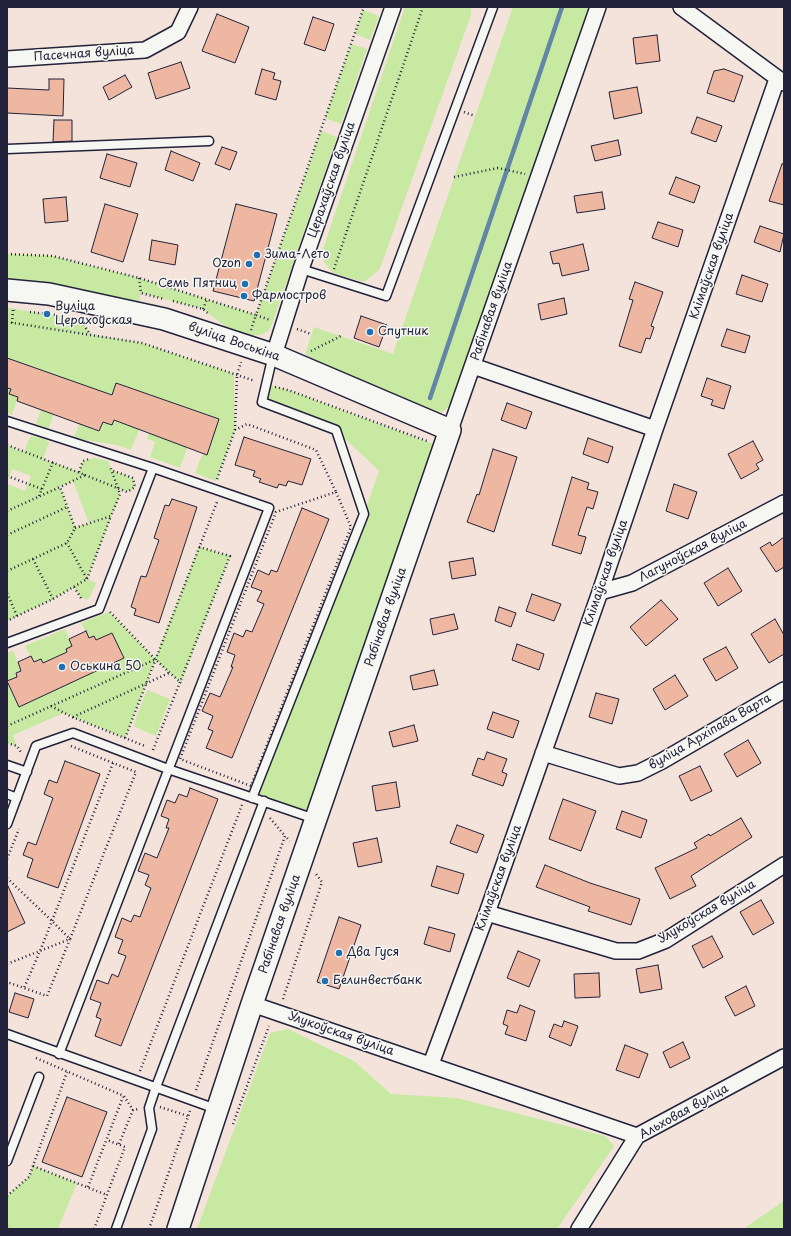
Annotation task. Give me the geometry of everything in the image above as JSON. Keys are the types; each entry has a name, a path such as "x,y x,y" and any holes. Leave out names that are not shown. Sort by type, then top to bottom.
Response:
{"street":[{"name":"Пасечная вуліца","path":"7,59 145,50 178,32 190,7"},
{"name":"Церахаўская вуліца","path":"274,355 301,269 393,7"},
{"name":"Рабінавая вуліца","path":"178,1229 252,1004 472,366 598,7"},
{"path":"681,7 781,81"},
{"name":"Клімаўская вуліца","path":"431,1064 487,913 600,592 655,429 781,81"},
{"name":"вуліца Воськіна","path":"7,290 49,294 164,319 274,355 447,439"},
{"path":"472,366 655,429"},
{"name":"Лагуноўская вуліца","path":"600,592 632,583 784,503"},
{"name":"вуліца Архіпава Варта","path":"543,753 619,776 638,773 662,761 784,690"},
{"name":"Улукоўская вуліца","path":"487,913 616,951 638,951 666,940 784,865"},
{"name":"Улукоўская вуліца","path":"252,1004 431,1064 637,1136"},
{"name":"Альховая вуліца","path":"579,1229 637,1136 784,1057"}],"lane":[{"path":"301,269 386,296 494,7"},
{"path":"7,150 209,141"},
{"path":"252,798 364,514 336,430 262,402 274,355"},
{"path":"7,421 153,468 269,508 59,1054"},
{"path":"7,643 99,609 153,468"},
{"path":"7,824 36,746 73,733 168,769 316,819"},
{"path":"7,765 27,772"},
{"path":"7,794 17,798"},
{"path":"116,1229 152,1129 149,1108 156,1087 264,801"},
{"path":"7,1034 217,1110"},
{"path":"7,1161 39,1077"}],"path":[{"path":"249,335 364,7"},
{"path":"331,279 423,7"},
{"path":"454,177 498,168 519,174"},
{"path":"7,254 53,256 139,278 273,321"},
{"path":"139,278 141,293"},
{"path":"203,310 206,299"},
{"path":"12,323 14,309 20,310"},
{"path":"27,311 60,316"},
{"path":"73,318 80,318 90,334"},
{"path":"7,322 142,343 237,375 447,439"},
{"path":"293,328 311,334"},
{"path":"305,354 341,336"},
{"path":"216,481 235,430 237,375 243,356"},
{"path":"235,430 247,424 316,450 336,492 351,527 251,786 180,759 276,512 336,492"},
{"path":"7,445 85,474 127,492 135,487 133,478 111,470"},
{"path":"79,472 83,461 94,458"},
{"path":"39,497 53,462"},
{"path":"7,621 53,599 87,579 110,516 120,494 109,462"},
{"path":"7,511 85,474"},
{"path":"7,476 42,489"},
{"path":"60,487 75,528"},
{"path":"125,738 216,502"},
{"path":"7,535 67,507"},
{"path":"7,571 67,543 75,528 110,516"},
{"path":"67,543 87,579"},
{"path":"51,706 72,717 154,750 230,556 199,547"},
{"path":"33,559 53,599"},
{"path":"74,587 81,598"},
{"path":"7,593 17,616"},
{"path":"109,612 169,673 181,683"},
{"path":"7,726 155,659"},
{"path":"72,717 169,673"},
{"path":"7,982 48,996 136,772 69,746"},
{"path":"24,988 52,921 113,763"},
{"path":"235,802 247,806"},
{"path":"133,1068 140,1071 242,804"},
{"path":"265,814 292,845"},
{"path":"149,1229 285,836"},
{"path":"280,1005 322,882 312,869"},
{"path":"7,878 70,940"},
{"path":"7,964 70,940"},
{"path":"230,1132 268,1027 272,1024"},
{"path":"34,1057 124,1096 133,1110"},
{"path":"7,1196 29,1177 67,1072"},
{"path":"88,1187 124,1096"},
{"path":"94,1229 126,1147 106,1140"},
{"path":"33,1166 107,1195"},
{"path":"7,1227 11,1229"}],"green space":[{"path":"405,7 471,7 471,15 379,270 364,282 333,273 324,262 322,252"},
{"path":"513,7 590,7 452,404 441,413 340,375 305,354 314,327 393,354"},
{"path":"363,10 379,16 370,40 355,34"},
{"path":"351,44 367,49 341,124 325,118"},
{"path":"321,131 337,137 273,321 269,330 265,333 259,335 249,335 226,327 203,309 141,293 136,313 7,290 7,254 53,256 139,278 256,315"},
{"path":"7,307 80,319 91,334 142,343 234,374 235,430 216,481 195,473 202,455 207,454 219,419 117,383 112,395 7,358"},
{"path":"267,385 288,390 444,448 316,819 253,798 364,514 379,471 336,430 262,402"},
{"path":"7,388 11,389 10,394 18,397 12,415 7,413"},
{"path":"58,403 48,429 36,424 41,410"},
{"path":"114,420 140,427 131,450 117,445 74,438 79,424 75,422 94,421 91,429 99,432 103,422 112,425"},
{"path":"150,430 189,442 180,468 150,457 155,442 147,439"},
{"path":"32,436 45,439 49,443 43,459 79,472 83,461 94,458 109,461 111,470 133,478 135,487 127,492 118,488 120,494 87,579 96,583 87,600 81,598 74,587 7,621 7,484 25,491 31,476 12,469 7,483 7,445 24,452 29,439","holes":["73,481 89,523 75,528 60,487"]},
{"path":"199,547 230,556 181,683 155,660 125,738 64,713 13,735 17,746 7,743 7,681 19,707 123,658 112,633 96,640 94,636 89,638 81,623 109,612 155,659"},
{"path":"65,629 72,646 66,649 67,652 43,663 41,659 34,662 25,646"},
{"path":"13,651 21,671 16,673 17,677 7,681 7,653"},
{"path":"147,690 170,699 156,736 133,726"},
{"path":"288,1029 354,1061 391,1094 457,1098 605,1136 614,1146 557,1229 197,1229 270,1033"},
{"path":"33,1166 77,1183 58,1229 11,1229 7,1227 7,1196 29,1177"},
{"path":"784,1201 784,1229 743,1229"}],"building":[{"path":"217,14 249,27 235,63 202,51"},
{"path":"313,17 334,24 325,51 304,44"},
{"path":"657,35 660,61 636,64 633,38"},
{"path":"181,62 190,88 156,99 148,73"},
{"path":"262,69 275,73 273,79 281,81 276,100 255,94"},
{"path":"724,69 743,76 734,102 707,93 714,71"},
{"path":"125,75 132,87 109,100 103,87"},
{"path":"49,79 64,79 63,116 7,113 7,88 49,90"},
{"path":"637,87 642,113 614,119 609,92"},
{"path":"697,117 722,126 716,142 691,133"},
{"path":"54,120 72,120 72,141 53,142"},
{"path":"618,140 621,155 595,161 591,146"},
{"path":"222,147 237,152 230,170 215,164"},
{"path":"171,151 200,163 193,181 165,170"},
{"path":"107,154 137,163 130,187 100,178"},
{"path":"782,164 784,164 784,205 769,201"},
{"path":"676,177 700,186 694,203 669,194"},
{"path":"602,192 605,209 577,213 574,196"},
{"path":"66,197 68,221 45,223 43,199"},
{"path":"105,204 138,214 123,262 91,252"},
{"path":"236,204 277,214 254,301 213,291"},
{"path":"658,222 683,230 678,247 652,238"},
{"path":"760,226 784,234 780,252 754,242"},
{"path":"152,240 178,245 175,265 149,260"},
{"path":"583,244 589,270 562,276 559,263 553,264 550,252"},
{"path":"742,275 768,284 762,302 736,294"},
{"path":"635,282 663,292 651,326 654,327 650,339 646,338 641,353 619,346 633,300 629,299"},
{"path":"564,298 567,314 541,320 538,304"},
{"name":"Спутник","path":"361,316 387,325 379,347 354,338"},
{"path":"727,329 750,336 745,353 721,346"},
{"path":"7,358 112,395 116,383 219,419 207,455 114,420 112,425 103,422 99,431 17,401 18,397 9,394 11,389 7,388"},
{"path":"707,378 731,386 724,409 711,405 713,400 701,396"},
{"path":"507,403 532,412 526,429 501,420"},
{"path":"244,437 311,459 302,485 288,481 286,486 279,484 277,488 259,482 261,479 253,476 255,471 235,465"},
{"path":"588,438 613,447 608,463 583,454"},
{"path":"753,441 763,460 756,464 759,469 741,479 728,454"},
{"path":"493,449 517,457 494,532 467,522 477,494 479,495"},
{"path":"572,477 589,483 587,489 598,492 593,509 587,507 578,535 586,537 581,554 552,545"},
{"path":"674,484 697,492 688,519 666,511"},
{"path":"172,499 197,507 159,623 134,615 136,609 131,607 141,576 146,577 159,540 154,538 165,505 169,506"},
{"path":"302,508 329,519 232,758 206,748 213,731 208,729 213,716 202,711 210,693 220,697 233,667 231,667 235,655 227,652 234,633 243,637 246,630 252,632 264,604 257,601 262,591 251,587 258,570 269,575 271,570 277,572"},
{"path":"784,537 784,567 776,572 760,548 770,542 772,546"},
{"path":"473,558 476,575 452,579 449,562"},
{"path":"728,568 742,591 718,606 704,583"},
{"path":"532,594 561,604 554,621 526,611"},
{"path":"661,600 678,619 646,646 630,627"},
{"path":"499,607 516,613 511,627 495,621"},
{"path":"454,614 458,629 433,635 430,619"},
{"path":"775,619 784,635 784,654 769,663 751,634"},
{"name":"Оськина 50","path":"86,631 89,638 94,636 96,640 112,633 124,658 19,707 7,681 17,677 16,673 21,671 18,662 31,656 34,662 41,659 43,663 67,652 66,649 72,646 69,639"},
{"path":"517,644 544,654 539,670 512,660"},
{"path":"726,647 738,668 716,681 703,659"},
{"path":"434,670 438,685 413,690 410,676"},
{"path":"675,675 688,696 665,710 653,689"},
{"path":"596,693 619,699 612,724 589,717"},
{"path":"493,712 519,721 513,738 487,729"},
{"path":"414,725 418,741 393,747 389,732"},
{"path":"748,740 761,763 737,777 724,754"},
{"path":"487,752 507,759 502,772 507,774 503,786 472,775 478,758 484,760"},
{"path":"65,761 100,774 58,888 27,877 33,859 23,855 28,842 36,845 53,798 44,794 49,780 57,783"},
{"path":"700,766 712,791 691,801 679,776"},
{"path":"396,782 400,807 376,811 372,786"},
{"path":"190,788 218,799 121,1046 95,1036 101,1019 96,1017 101,1003 90,999 97,980 108,984 112,974 118,977 126,956 118,953 123,940 115,937 122,918 131,922 134,915 140,917 151,888 145,885 149,875 138,871 145,853 157,858 169,828 166,828 169,819 161,816 167,800 175,803 179,794 187,797"},
{"path":"563,799 596,811 581,851 549,839"},
{"path":"622,811 647,820 641,838 616,829"},
{"path":"741,818 752,837 691,876 696,886 670,899 655,868 697,848 694,843 709,834 710,836"},
{"path":"457,825 484,835 477,853 450,843"},
{"path":"377,838 382,862 358,867 353,843"},
{"path":"545,865 590,883 640,899 631,925 588,911 590,907 536,887"},
{"path":"437,866 464,874 458,894 431,886"},
{"path":"7,884 25,923 7,932"},
{"path":"761,900 774,923 753,935 740,912"},
{"name":"Два Гуся","path":"339,917 361,925 339,989 317,982"},
{"path":"429,927 455,934 450,952 424,944"},
{"path":"712,936 723,957 703,968 692,946"},
{"path":"518,951 540,960 529,987 507,978"},
{"path":"658,965 662,989 640,993 636,969"},
{"path":"599,973 600,997 575,998 574,974"},
{"path":"746,986 755,1006 735,1016 725,997"},
{"path":"15,993 34,999 28,1018 9,1012"},
{"path":"520,1005 535,1011 526,1041 505,1034 508,1026 503,1024 507,1010 517,1013"},
{"path":"564,1021 578,1026 571,1046 549,1037 554,1024 562,1027"},
{"path":"683,1042 690,1058 670,1068 663,1052"},
{"path":"625,1045 648,1054 639,1078 616,1070"},
{"path":"67,1097 107,1112 82,1177 42,1162"}],"waterway":[{"path":"430,398 562,7"}],"place":[{"name":"Зима-Лето","path":"257,255"},
{"name":"Ozon","path":"249,264"},
{"name":"Семь Пятниц","path":"245,284"},
{"name":"Фармостров","path":"244,296"},
{"name":"Вуліца Церахоўская","path":"47,314"},
{"name":"Спутник","path":"370,332"},
{"name":"Оськина 50","path":"62,667"},
{"name":"Два Гуся","path":"339,953"},
{"name":"Белинвестбанк","path":"325,981"}]}
